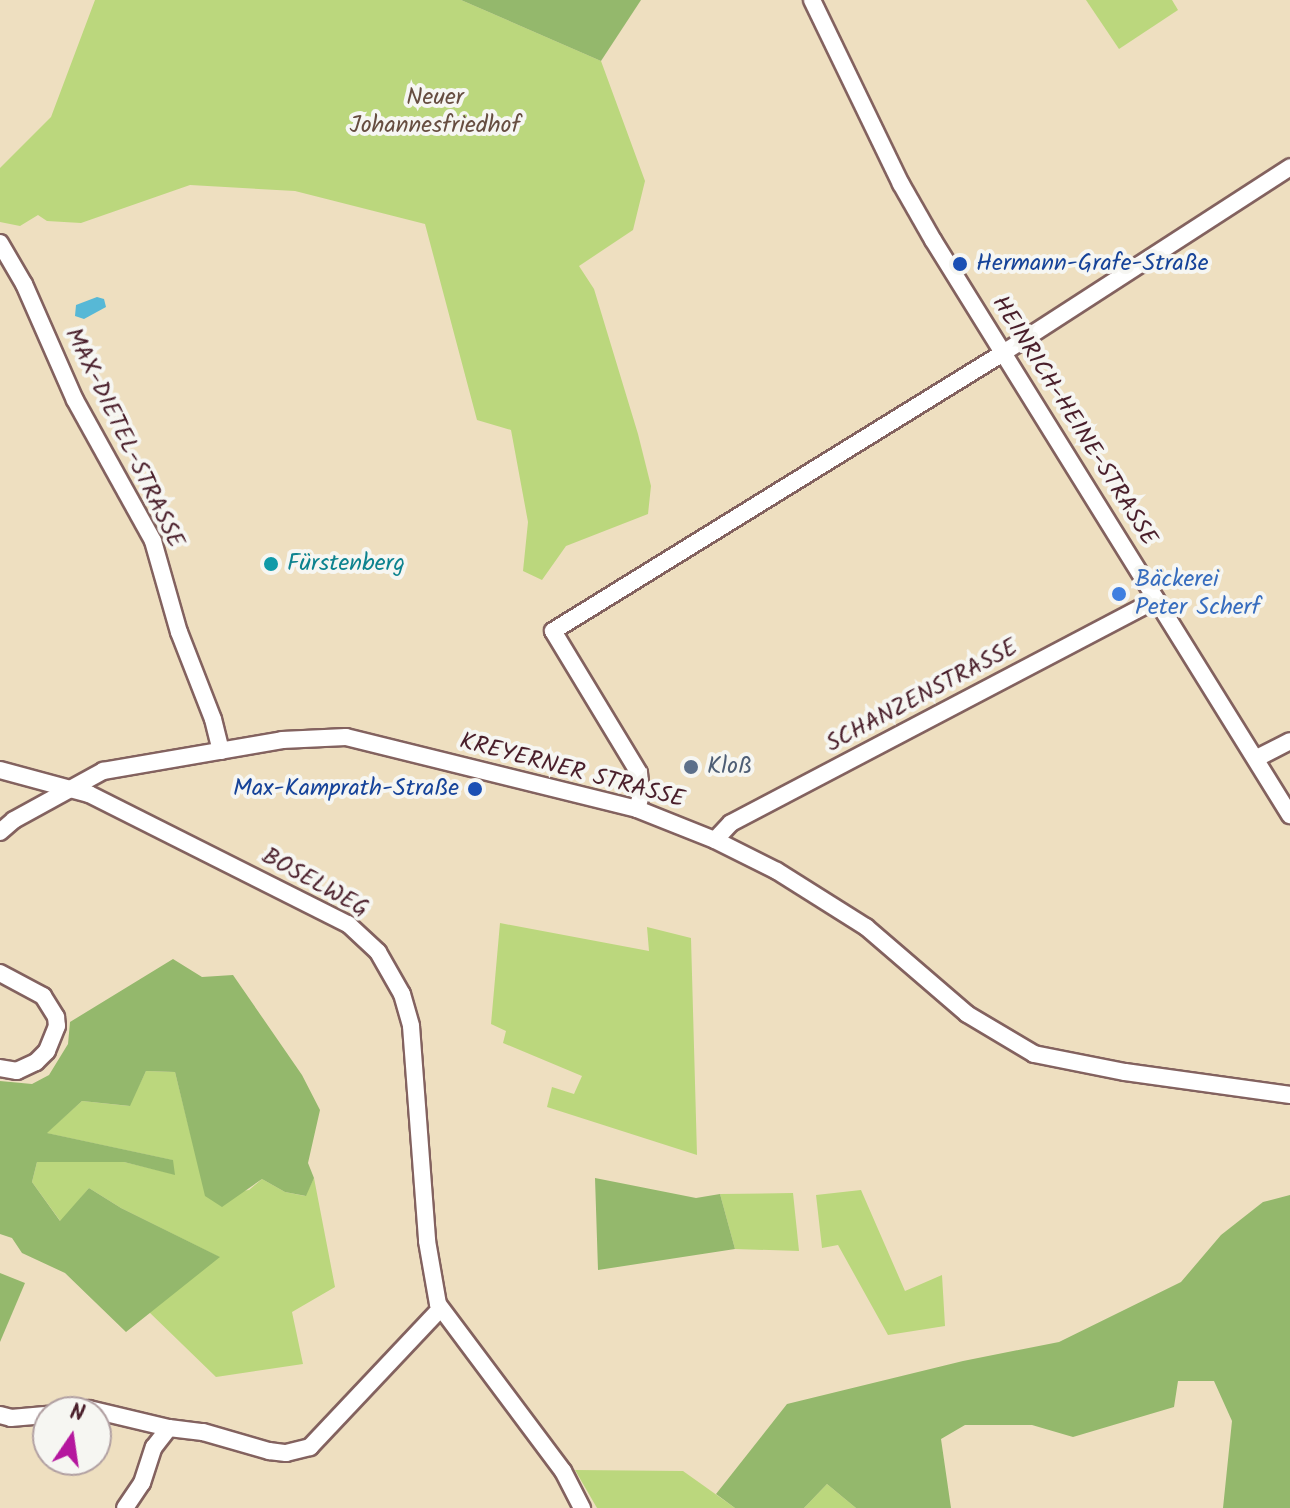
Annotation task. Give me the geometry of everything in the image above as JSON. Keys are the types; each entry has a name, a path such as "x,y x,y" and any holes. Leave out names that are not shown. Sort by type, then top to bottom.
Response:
{"street":[{"name":"HEINRICH-HEINE-STRASSE","path":"812,0 901,184 1290,815"},
{"path":"637,809 641,795 639,773 553,631 1003,353 1290,167"},
{"name":"MAX-DIETEL-STRASSE","path":"0,243 24,284 75,400 153,541 179,632 213,719 221,751"},
{"name":"SCHANZENSTRASSE","path":"715,840 731,823 1156,600"},
{"name":"KREYERNER STRASSE","path":"0,832 67,789 103,771 282,740 346,737 637,809 715,840 777,871 866,927 967,1014 1034,1054 1125,1072 1290,1095"},
{"path":"1257,758 1290,741"},
{"name":"BOSELWEG","path":"0,770 89,794 348,924 378,952 402,994 411,1026 427,1241 440,1309 563,1471 582,1508"},
{"path":"0,973 43,996 56,1017 57,1026 47,1051 36,1062 17,1071 0,1068"},
{"path":"112,1414 169,1428 184,1428 278,1452 310,1447 440,1309"},
{"path":"0,1415 11,1418 32,1416"},
{"path":"125,1508 142,1483 154,1447 169,1428"}],"green space":[{"name":"Neuer Johannesfriedhof","path":"95,0 461,0 601,61 645,181 633,230 579,266 594,289 638,434 651,486 648,514 566,546 542,580 523,571 528,522 511,430 477,420 425,224 295,191 190,185 81,223 47,221 38,215 20,226 0,222 0,168 51,117"},
{"path":"461,0 641,0 601,61"},
{"path":"1086,0 1172,0 1178,10 1119,49"},
{"path":"500,923 649,951 647,927 691,938 697,1155 547,1107 552,1087 574,1094 582,1076 503,1043 506,1031 491,1024"},
{"path":"173,959 202,977 233,975 302,1075 320,1110 308,1163 314,1178 306,1196 285,1192 262,1179 222,1207 205,1196 175,1072 146,1071 130,1106 82,1101 47,1133 173,1160 175,1175 124,1162 37,1162 32,1182 60,1221 89,1188 121,1208 220,1257 126,1332 65,1273 22,1253 12,1238 0,1234 0,1081 32,1084 49,1075 68,1044 70,1022"},
{"path":"146,1071 175,1072 206,1196 249,1190 262,1179 285,1192 305,1196 314,1178 335,1287 292,1312 303,1364 216,1377 148,1311 219,1257 121,1208 89,1188 61,1222 32,1182 37,1162 51,1160 124,1162 174,1174 172,1160 46,1133 82,1101 129,1106"},
{"path":"595,1178 696,1198 720,1194 735,1249 598,1270"},
{"path":"861,1190 905,1291 942,1275 945,1326 888,1335 838,1245 822,1248 816,1195"},
{"path":"793,1193 799,1251 735,1249 720,1194"},
{"path":"1290,1195 1290,1508 1223,1508 1232,1421 1214,1381 1178,1381 1174,1407 1073,1437 1032,1425 965,1425 941,1439 951,1508 856,1508 827,1484 804,1508 735,1508 716,1494 787,1404 963,1361 1059,1342 1181,1282 1221,1235 1263,1202"},
{"path":"0,1273 25,1283 0,1342"},
{"path":"575,1470 683,1471 735,1508 597,1508"},
{"path":"827,1484 856,1508 804,1508"}],"water":[{"path":"97,297 104,299 106,307 84,319 75,316 76,305"}],"place":[{"name":"Hermann-Grafe-Straße","path":"960,264"},
{"name":"Fürstenberg","path":"271,564"},
{"name":"Bäckerei Peter Scherf","path":"1119,594"},
{"name":"Kloß","path":"691,767"},
{"name":"Max-Kamprath-Straße","path":"475,789"}]}
